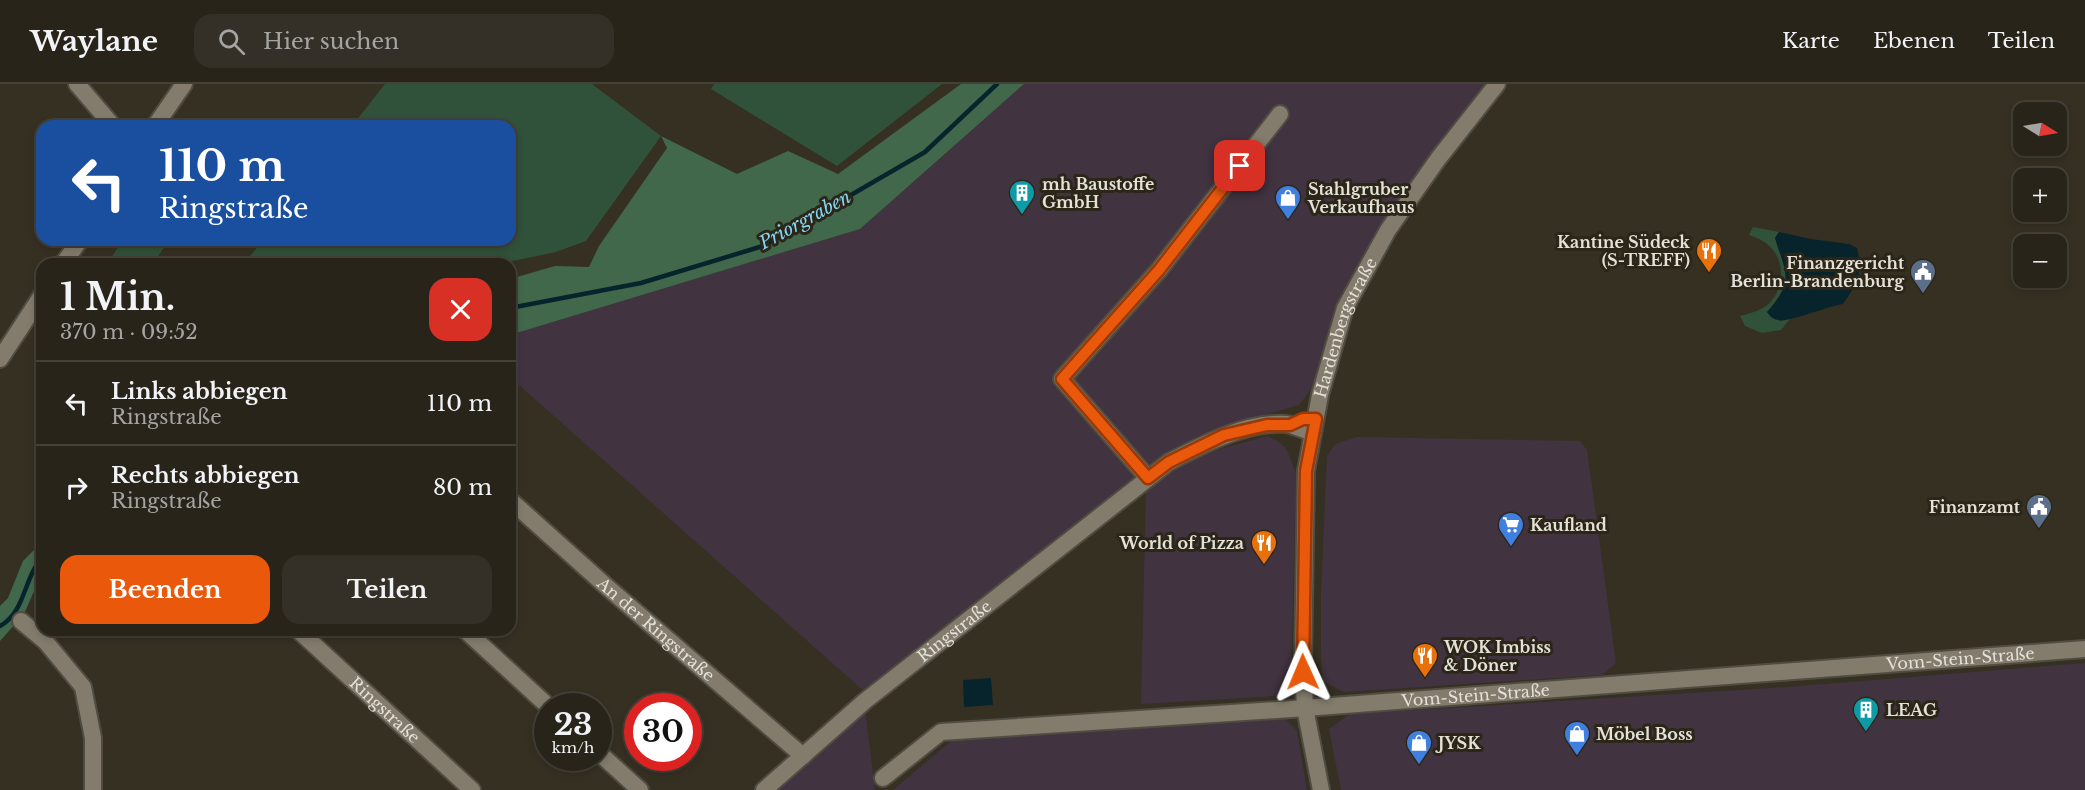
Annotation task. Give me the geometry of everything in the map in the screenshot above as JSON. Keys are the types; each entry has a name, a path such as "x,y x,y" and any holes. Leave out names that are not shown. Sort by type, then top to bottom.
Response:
{"street":[{"path":"76,84 108,120"},
{"path":"160,120 184,84"},
{"name":"Hardenbergstraße","path":"1321,790 1305,708 1303,666 1305,482 1320,395 1345,308 1388,231 1438,159 1497,84"},
{"path":"1148,478 1062,379 1159,270 1280,114"},
{"path":"0,359 36,304"},
{"name":"Ringstraße","path":"764,790 865,702 1169,462 1224,435 1267,425 1290,425 1302,431 1315,425"},
{"name":"An der Ringstraße","path":"516,505 803,756"},
{"path":"21,621 36,634"},
{"path":"39,636 83,687 93,738 93,790"},
{"name":"Ringstraße","path":"305,636 472,790"},
{"path":"472,636 535,693"},
{"name":"Vom-Stein-Straße","path":"883,778 941,732 1305,708 2085,649"},
{"path":"612,765 640,790"}],"shaded area":[{"path":"1024,84 1491,84 1383,226 1336,307 1314,385 1299,405 1245,421 1213,434 866,693 516,382 516,333 860,229"},
{"path":"1267,436 1279,442 1287,450 1296,474 1291,682 1278,696 1141,704 1146,489 1198,455"},
{"path":"1357,437 1580,441 1587,450 1616,663 1602,675 1344,692 1323,682 1321,592 1327,456 1335,444"},
{"path":"2085,663 2085,790 1341,790 1329,729 1350,714 1788,687"},
{"path":"865,711 875,790 778,790"},
{"path":"1285,719 1297,731 1307,790 893,790 952,740"}],"green space":[{"path":"385,84 592,84 661,136 586,241 556,252 516,260 516,258 249,258 258,246 516,246 516,120 357,120"},
{"path":"714,84 942,84 837,166 711,89"},
{"path":"961,84 1024,84 860,229 516,333 516,277 555,266 589,267 599,246 667,148 661,136 737,174 788,151 838,174"},
{"path":"1753,227 1779,232 1775,238 1785,269 1785,284 1782,292 1767,312 1780,321 1790,319 1781,330 1762,333 1745,326 1740,316 1752,313 1769,303 1775,297 1780,281 1780,265 1777,257 1768,245 1749,235"},
{"path":"119,246 165,246 157,258 111,258"},
{"path":"36,548 36,587 24,614 0,641 0,606 8,598 23,561"}],"water":[{"path":"1779,232 1849,244 1857,248 1858,278 1843,304 1783,320 1776,320 1770,316 1767,312 1782,292 1786,276 1775,238"},
{"path":"991,678 993,705 964,707 963,680"}],"waterway":[{"name":"Priorgraben","path":"516,307 641,283 763,246 925,152 997,84"},
{"name":"Priorgraben","path":"0,626 15,613 36,566"}],"place":[{"name":"mh Baustoffe GmbH","path":"1022,216"},
{"name":"Stahlgruber Verkaufhaus","path":"1288,221"},
{"name":"Kantine Südeck (S-TREFF)","path":"1709,274"},
{"name":"Finanzgericht Berlin-Brandenburg","path":"1923,295"},
{"name":"Finanzamt","path":"2039,530"},
{"name":"Kaufland","path":"1511,548"},
{"name":"World of Pizza","path":"1264,566"},
{"name":"WOK Imbiss & Döner","path":"1425,679"},
{"name":"LEAG","path":"1866,733"},
{"name":"Möbel Boss","path":"1577,757"},
{"name":"JYSK","path":"1419,766"}],"route":[{"path":"1240,166 1159,270 1062,379 1148,478 1169,462 1224,435 1267,425 1290,425 1303,419 1316,419 1306,471 1303,672"}]}
